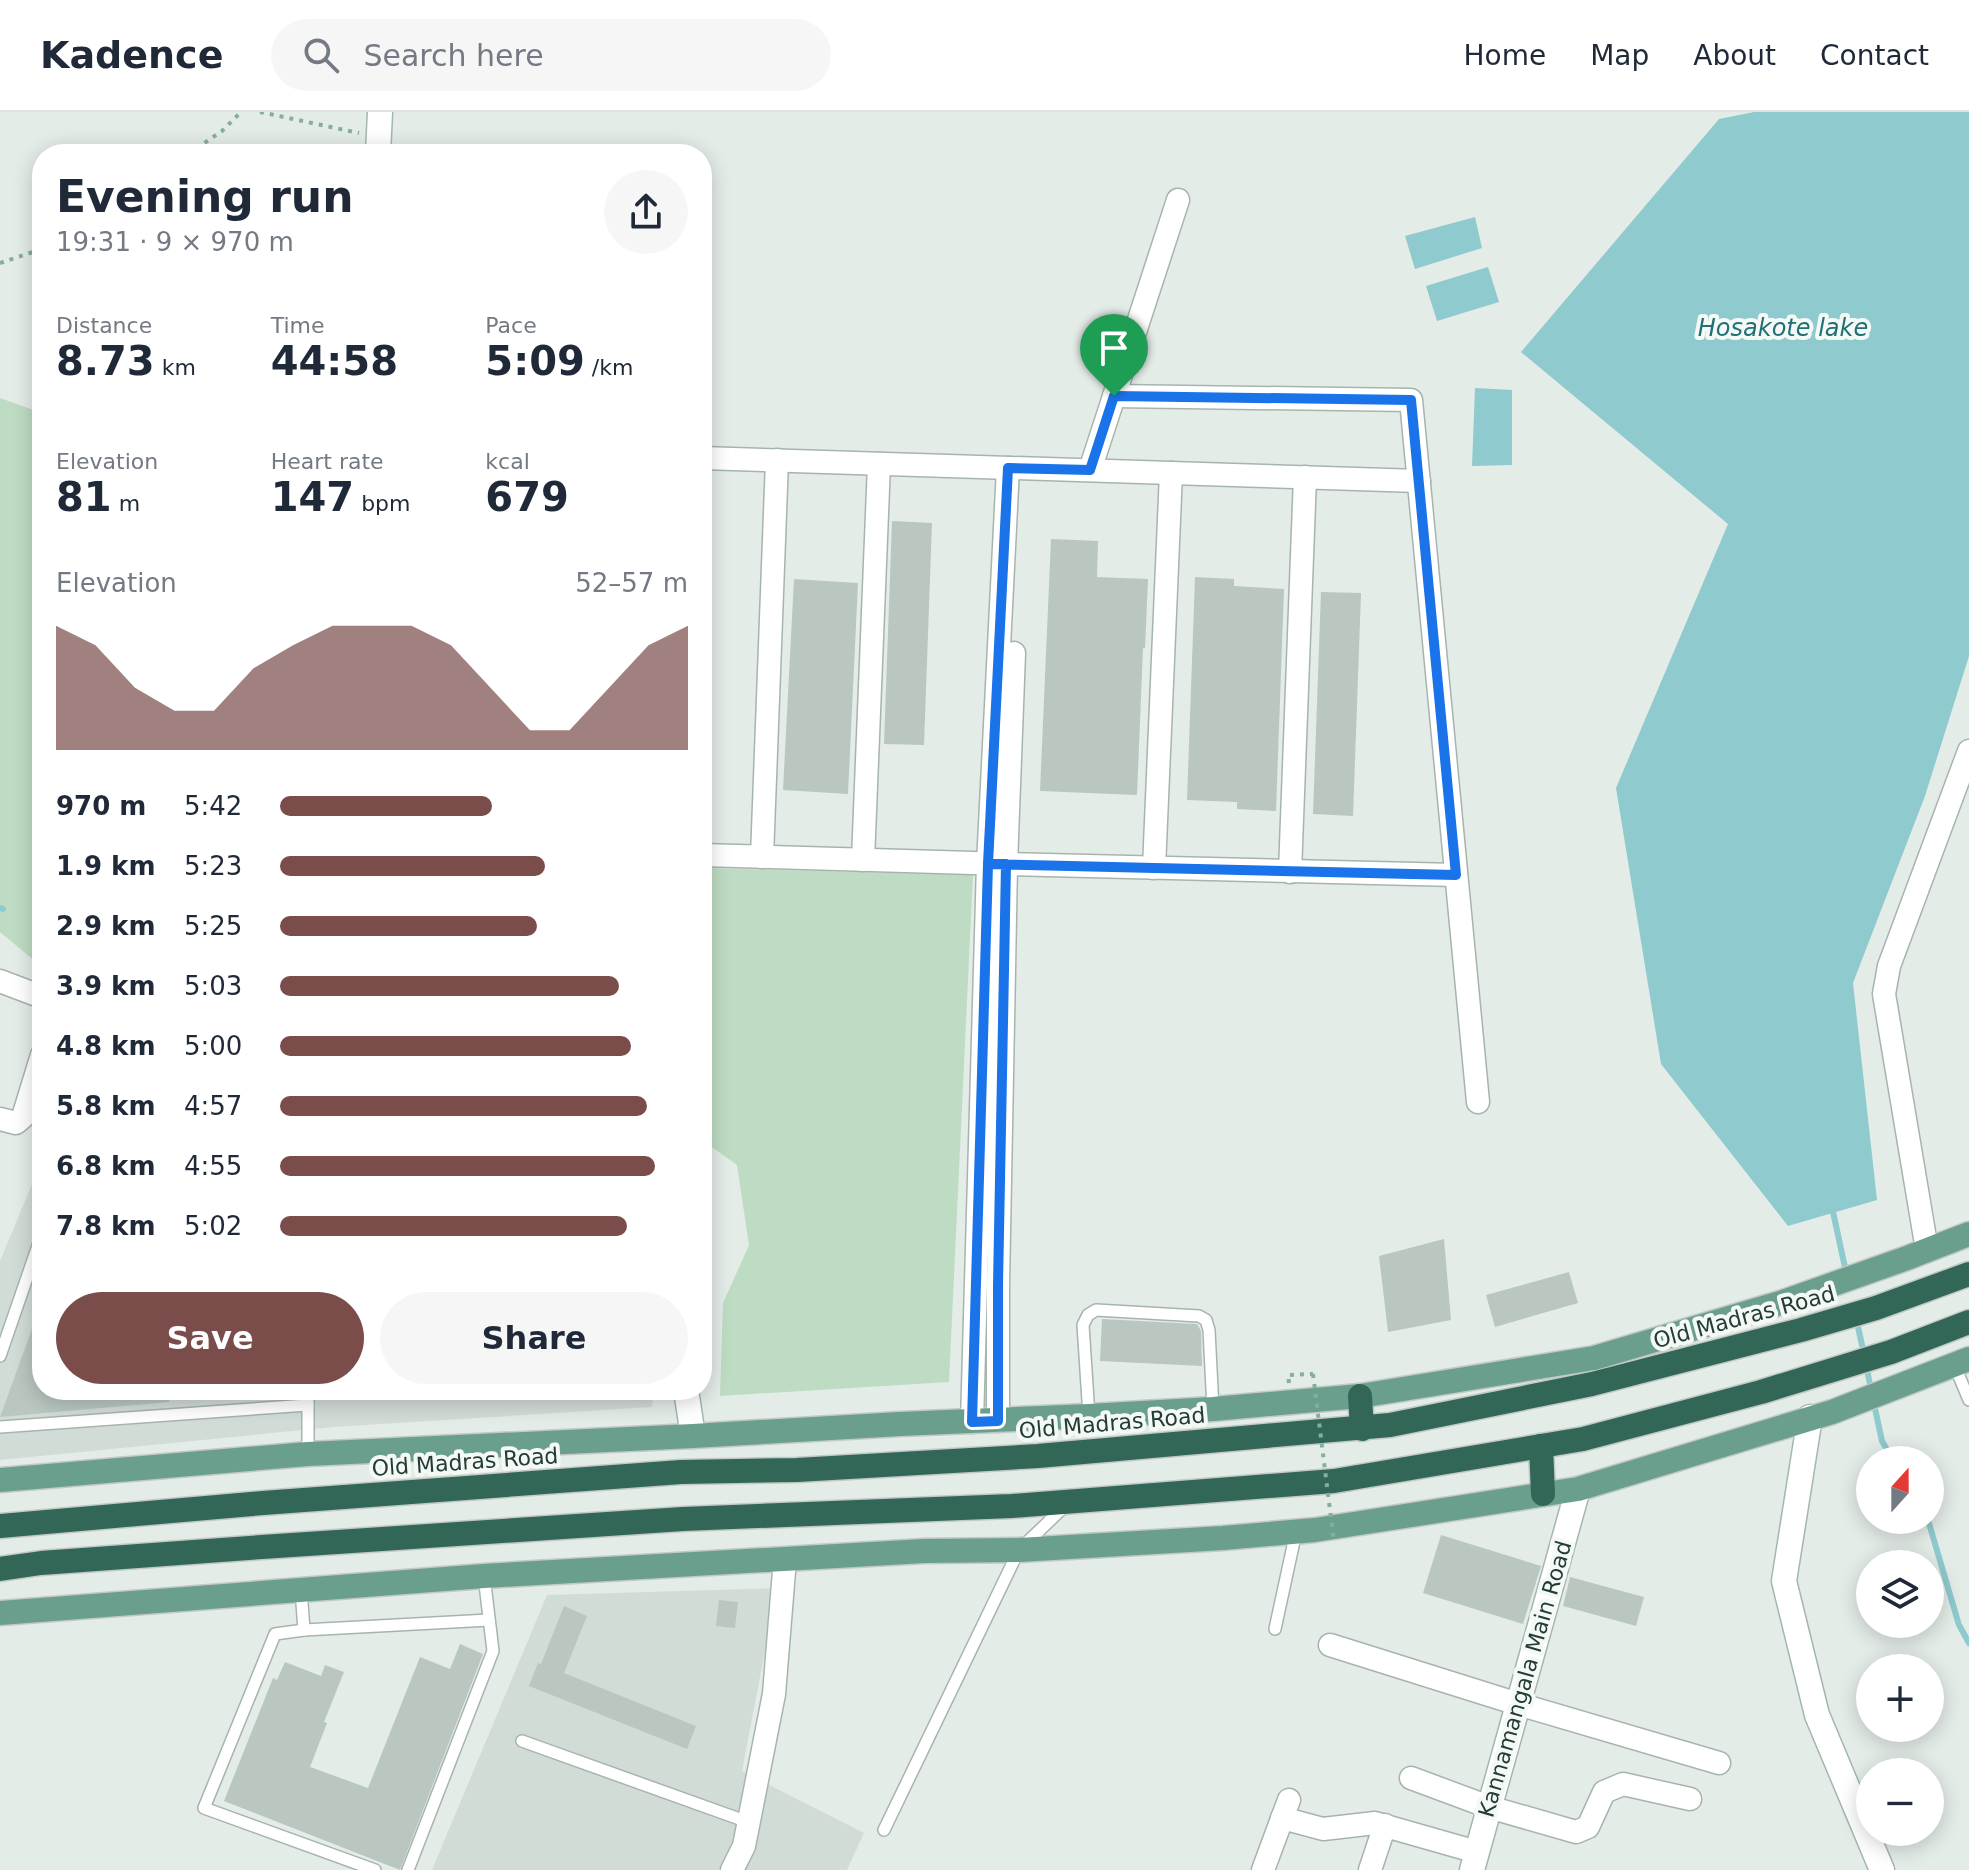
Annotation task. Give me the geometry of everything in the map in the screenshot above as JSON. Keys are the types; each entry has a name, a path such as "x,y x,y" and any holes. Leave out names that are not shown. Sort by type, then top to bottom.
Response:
{"highway":[{"name":"Old Madras Road","path":"0,1526 681,1472 797,1470 1023,1457 1362,1429 1592,1384 1801,1330 1908,1297 1969,1274"},
{"path":"0,1569 41,1563 231,1549 683,1519 1012,1506 1334,1481 1598,1435 1807,1378 1969,1322"},
{"path":"1360,1396 1362,1429"},
{"path":"1541,1446 1543,1494"}],"main road":[{"path":"0,1480 308,1454 1089,1416 1360,1396 1594,1358 1780,1303 1969,1234"},
{"path":"0,1613 484,1576 924,1551 1019,1550 1315,1530 1578,1489 1821,1414 1952,1365"}],"street":[{"path":"378,144 380,112"},
{"path":"1090,470 1178,200"},
{"path":"1114,396 1411,400 1478,1102"},
{"path":"712,458 1419,481"},
{"path":"762,857 777,460"},
{"path":"863,860 879,464"},
{"path":"972,1422 1015,468"},
{"path":"1154,868 1171,473"},
{"path":"1290,872 1305,477"},
{"path":"1917,1254 1884,994 1889,966 1969,751"},
{"path":"712,855 1456,875"},
{"path":"997,864 998,1421"},
{"path":"0,981 32,993"},
{"path":"0,1119 16,1123 23,1117 32,1088"},
{"path":"688,1400 693,1436"},
{"path":"1821,1414 1784,1581 1817,1715 1882,1870"},
{"name":"Kannamangala Main Road","path":"1474,1861 1578,1489"},
{"path":"732,1870 744,1846 774,1694 785,1559"},
{"path":"1330,1645 1719,1763"},
{"path":"1411,1778 1489,1807 1576,1832 1588,1827 1604,1792 1623,1784 1690,1799"},
{"path":"1263,1870 1285,1809 1323,1829 1375,1823 1385,1825 1474,1861"},
{"path":"1370,1870 1385,1825"}],"lane":[{"path":"0,1356 32,1263"},
{"path":"1089,1416 1083,1325 1088,1315 1096,1310 1199,1316 1206,1320 1213,1409"},
{"path":"1952,1365 1969,1400"},
{"path":"308,1400 308,1454"},
{"path":"0,1427 308,1405"},
{"path":"884,1830 1019,1550 1069,1502"},
{"path":"1275,1629 1296,1531"},
{"path":"408,1870 493,1651 484,1576"},
{"path":"301,1590 304,1630"},
{"path":"375,1870 204,1808 275,1634 489,1620"},
{"path":"522,1741 748,1822"}],"path":[{"path":"203,144 241,112"},
{"path":"260,112 374,144"},
{"path":"0,263 32,252"},
{"path":"1288,1375 1313,1374 1334,1542"}],"shaded area":[{"path":"32,1184 32,1400 653,1400 652,1407 333,1427 0,1460 0,1261"},
{"path":"777,1588 742,1771 864,1833 847,1870 432,1870 547,1595"}],"green space":[{"path":"0,398 32,409 32,959 0,932"},
{"path":"712,868 973,875 949,1382 720,1396 723,1303 749,1245 737,1165 712,1147"}],"water":[{"name":"Hosakote lake","path":"1754,112 1969,112 1969,656 1925,796 1853,983 1877,1200 1788,1226 1661,1064 1616,788 1728,524 1521,352 1719,119"},
{"path":"1475,217 1482,248 1415,269 1405,236"},
{"path":"1488,267 1499,302 1437,321 1426,286"},
{"path":"1475,388 1512,390 1512,465 1472,466"}],"building":[{"path":"892,521 932,523 924,745 884,744"},
{"path":"1051,539 1098,541 1097,577 1148,579 1137,795 1040,791"},
{"path":"1195,577 1234,579 1234,586 1284,589 1276,811 1237,809 1237,802 1187,800"},
{"path":"794,579 858,583 848,794 783,790"},
{"path":"1321,592 1361,593 1353,816 1313,814"},
{"path":"1444,1239 1451,1320 1388,1332 1379,1256"},
{"path":"1569,1272 1578,1303 1495,1327 1486,1295"},
{"path":"1102,1319 1197,1324 1201,1331 1202,1366 1100,1361"},
{"path":"32,1329 32,1400 169,1400 169,1402 0,1417"},
{"path":"1441,1535 1541,1566 1523,1624 1423,1593"},
{"path":"1570,1577 1644,1597 1636,1626 1563,1606"},
{"path":"719,1600 738,1602 735,1628 716,1626"},
{"path":"564,1606 587,1616 564,1673 696,1726 687,1749 529,1686"},
{"path":"460,1644 483,1654 400,1870 224,1801 273,1678 277,1680 285,1662 321,1676 325,1665 344,1672 310,1767 368,1788 420,1657 450,1669"}],"waterway":[{"path":"1833,1212 1846,1272"},
{"path":"1856,1318 1864,1354"},
{"path":"1866,1365 1871,1389"},
{"path":"1874,1404 1885,1446"},
{"path":"1932,1534 1959,1625 1969,1643"}],"route":[{"path":"1114,396 1090,470 1008,468 988,864 1006,864 998,1285 998,1421 972,1422 988,864 1290,872 1456,875 1411,400 1114,396"}]}
